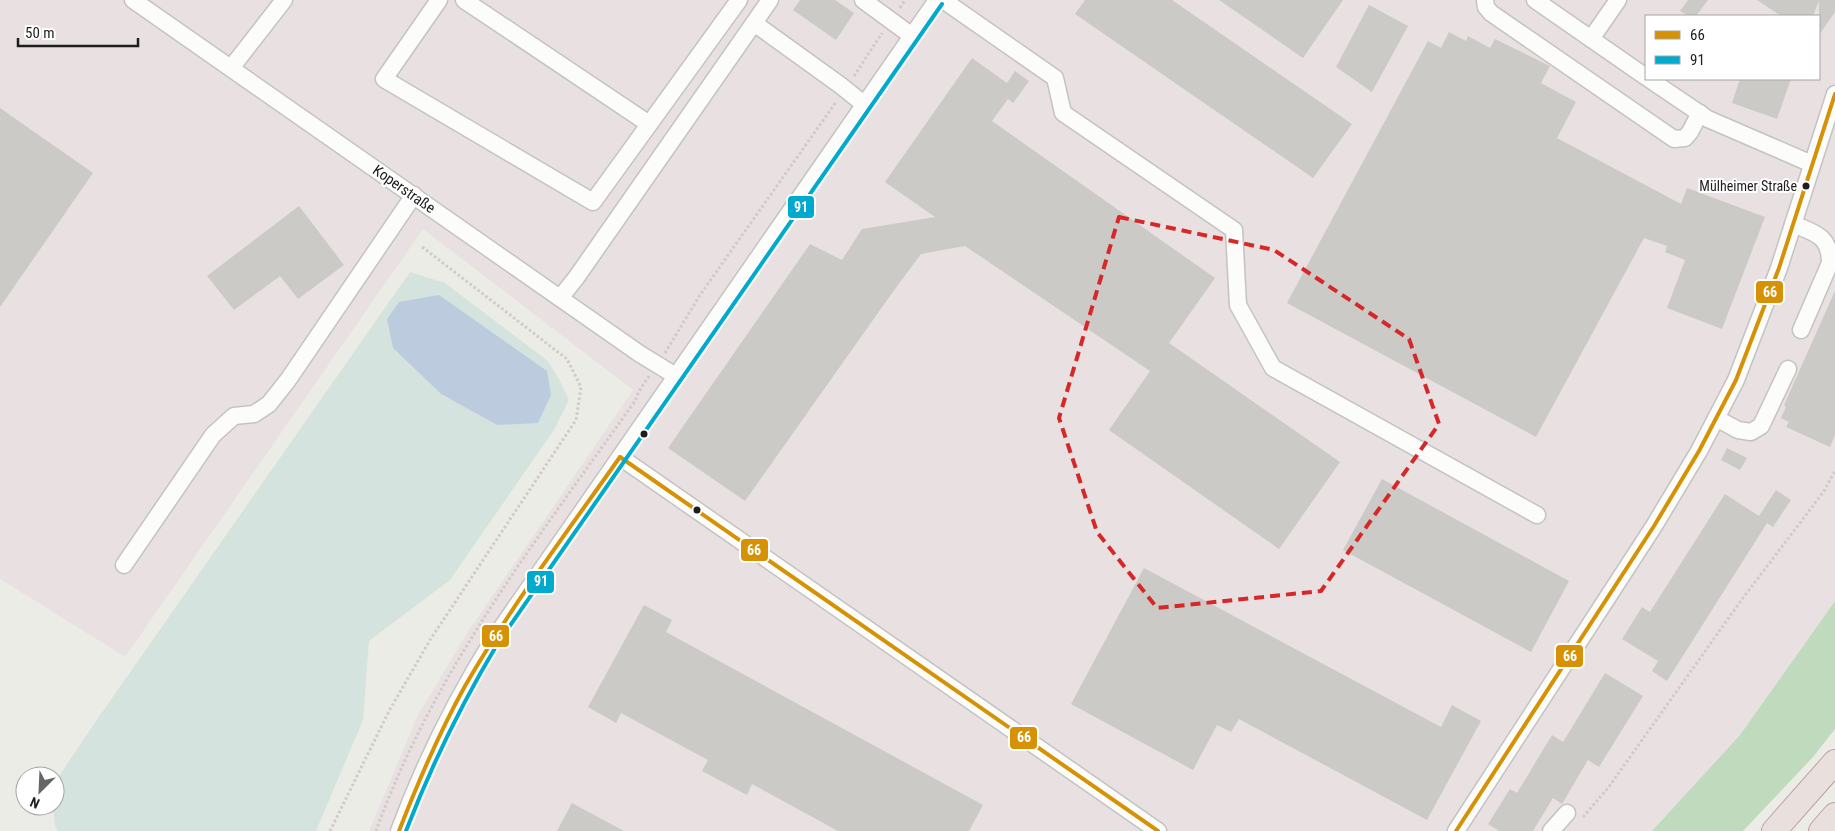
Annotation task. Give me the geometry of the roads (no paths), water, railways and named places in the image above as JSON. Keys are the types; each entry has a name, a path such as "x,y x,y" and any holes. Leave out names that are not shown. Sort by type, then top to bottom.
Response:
{"highway":[{"path":"1774,831 1835,762"},
{"path":"1820,831 1835,815"}],"street":[{"name":"Koperstraße","path":"133,0 560,298 676,376"},
{"path":"231,68 284,0"},
{"path":"439,0 384,79 593,202 739,0"},
{"path":"464,0 649,124"},
{"path":"560,298 576,278 770,0"},
{"path":"863,0 912,36"},
{"path":"399,831 430,755 477,666 937,0"},
{"path":"943,0 1055,78 1063,113 1234,230 1238,305 1273,368 1537,515"},
{"path":"1485,0 1486,7 1491,12 1674,139 1685,138 1700,113"},
{"path":"1535,0 1645,76"},
{"path":"1591,39 1618,0"},
{"path":"754,23 865,105"},
{"path":"1651,80 1708,120 1812,164"},
{"path":"1456,831 1654,526 1699,451 1716,418 1742,366 1779,268 1835,94"},
{"path":"124,565 213,435 234,416 254,414 269,404 297,367 414,195"},
{"path":"1793,224 1814,232 1826,241 1830,251 1830,263 1801,330"},
{"path":"1716,418 1738,430 1751,432 1761,426 1788,369"},
{"path":"620,457 1158,831"},
{"path":"1551,831 1572,818"}],"water":[{"path":"439,295 547,371 551,395 538,423 497,425 441,394 393,348 387,319 399,302"}],"place":[{"name":"Mülheimer Straße","path":"1806,186"}]}
